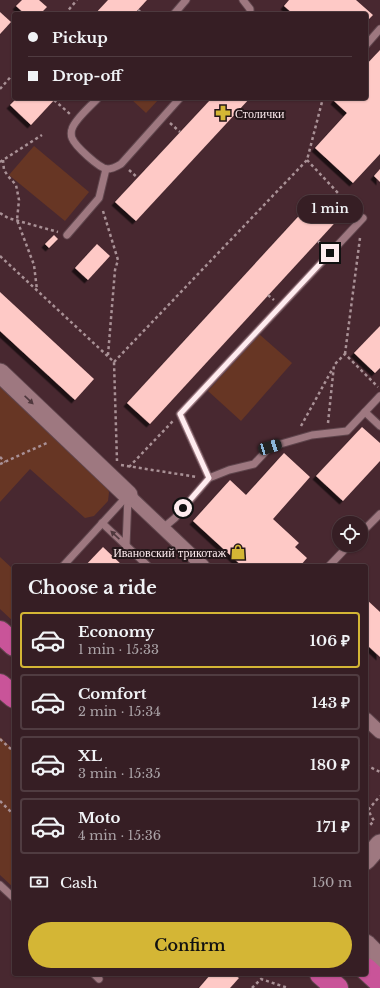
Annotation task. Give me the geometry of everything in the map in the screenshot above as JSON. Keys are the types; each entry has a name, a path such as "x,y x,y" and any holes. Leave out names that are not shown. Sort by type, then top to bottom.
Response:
{"highway":[{"path":"0,632 12,643"},
{"path":"0,685 12,695"},
{"path":"368,971 380,982"},
{"path":"323,976 337,988"}],"street":[{"path":"0,373 201,564"},
{"path":"368,721 380,732"},
{"path":"368,858 380,844"},
{"path":"368,946 380,958"}],"lane":[{"path":"176,12 186,0"},
{"path":"243,0 250,9 250,12"},
{"path":"368,43 380,29"},
{"path":"96,100 77,121 72,130 72,138 77,145 98,165 106,169 114,168 121,164 178,100"},
{"path":"67,235 99,198 106,169"},
{"path":"209,478 180,414 363,218"},
{"path":"163,528 174,518 209,478 229,470 254,464 270,447 312,435 347,431 380,396"},
{"path":"365,412 380,426"},
{"path":"65,564 128,495"},
{"path":"126,546 128,495"},
{"path":"368,526 380,514"},
{"path":"102,523 146,564"},
{"path":"331,564 342,552"},
{"path":"0,885 12,896"}],"path":[{"path":"67,12 77,0"},
{"path":"0,89 12,75"},
{"path":"54,100 77,121"},
{"path":"114,362 307,160 322,100"},
{"path":"37,290 34,265 17,220 19,200 16,185 4,170 2,161 42,135"},
{"path":"99,198 118,260 115,270 108,355"},
{"path":"0,213 8,218 67,235"},
{"path":"0,256 114,362 117,464 209,478"},
{"path":"294,440 334,365 345,354 380,388"},
{"path":"327,433 334,365"},
{"path":"125,472 129,466 180,414"},
{"path":"0,464 65,434"},
{"path":"0,457 5,462"},
{"path":"0,739 12,750"},
{"path":"368,766 380,772"},
{"path":"368,827 374,821 368,810 380,796"},
{"path":"0,801 12,813"},
{"path":"252,988 261,979 288,988"}],"shaded area":[{"path":"132,100 158,100 146,113"},
{"path":"34,146 89,192 65,221 9,175"},
{"path":"259,334 292,363 241,421 208,391"},
{"path":"0,386 105,483 109,492 108,501 94,516 85,518 30,469 0,502"},
{"path":"0,557 12,568 12,620 0,609"},
{"path":"0,737 12,748 12,886 0,875"}],"building":[{"path":"22,0 39,0 47,7 42,12 23,12 16,6"},
{"path":"108,0 147,0 136,12 97,12"},
{"path":"289,0 356,0 373,15 368,20 368,12 291,12 284,6"},
{"path":"0,12 11,22 0,34"},
{"path":"380,50 380,154 353,183 315,148 347,113 335,100 368,100 368,63"},
{"path":"15,100 54,100 31,125 10,105"},
{"path":"210,100 248,100 136,221 115,202"},
{"path":"380,169 380,182 374,176"},
{"path":"319,194 342,215 150,424 127,403"},
{"path":"54,235 58,239 49,248 45,244"},
{"path":"97,244 110,256 88,280 75,268"},
{"path":"0,292 94,379 75,400 0,331"},
{"path":"380,326 380,368 375,373 354,353"},
{"path":"362,427 380,443 380,461 343,501 316,476"},
{"path":"284,453 310,477 273,519 299,543 295,547 307,558 302,564 240,564 193,521 230,480 246,495"},
{"path":"103,547 121,564 87,564"},
{"path":"368,601 380,612 380,657 368,646"},
{"path":"209,976 236,976 239,978 230,988 199,988"}],"place":[{"name":"Столички","path":"223,113"},
{"name":"Ивановский трикотаж","path":"238,552"}],"route":[{"path":"183,508 209,478 180,414 330,253"}]}
